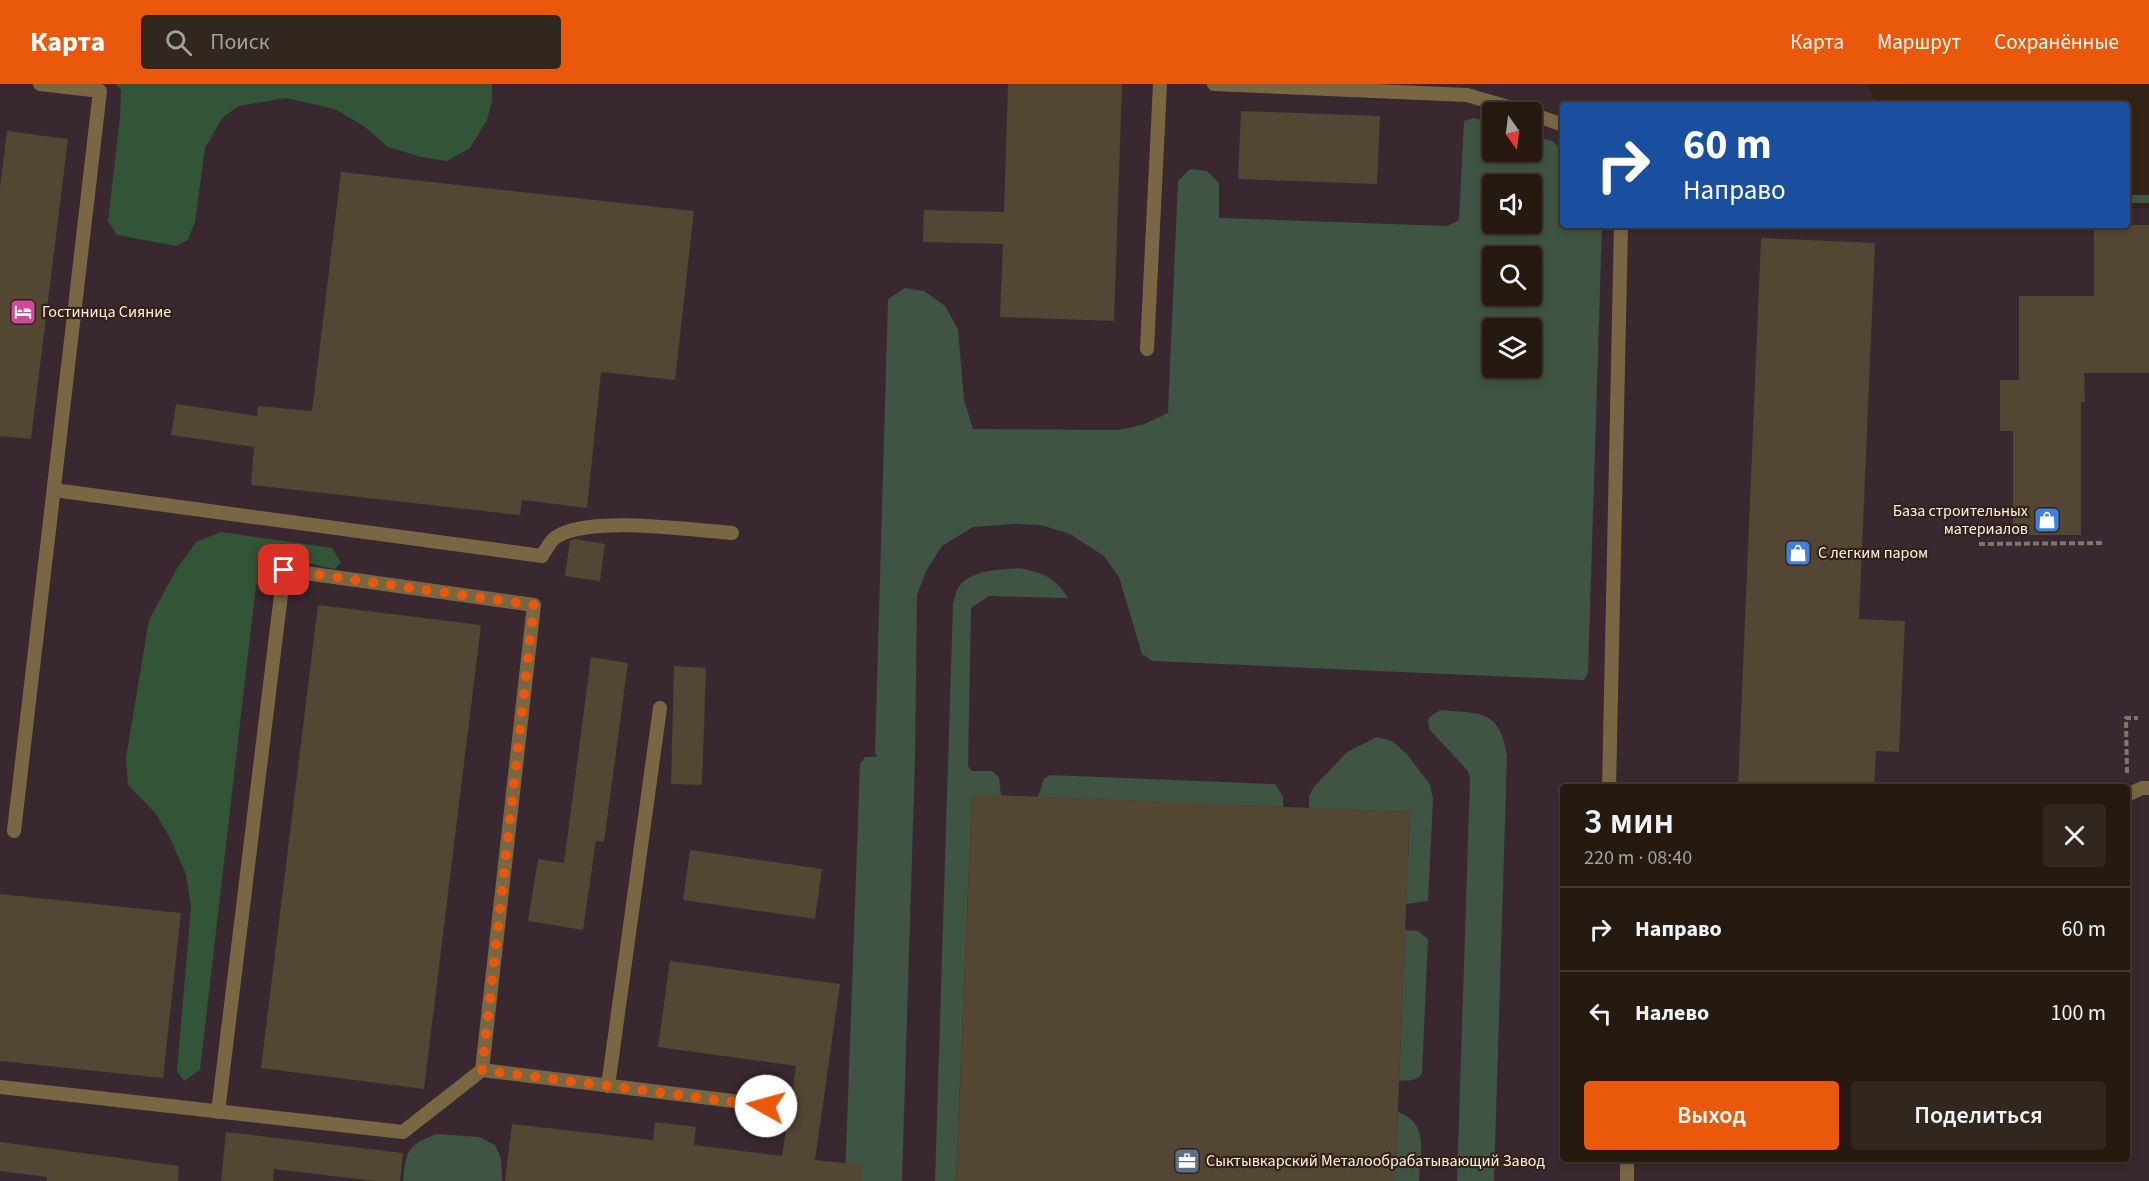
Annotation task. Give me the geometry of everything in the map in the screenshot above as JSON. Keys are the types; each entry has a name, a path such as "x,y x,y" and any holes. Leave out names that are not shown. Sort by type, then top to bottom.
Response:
{"lane":[{"path":"14,831 100,91 40,84"},
{"path":"1147,349 1160,84"},
{"path":"1214,84 1467,90 1500,102"},
{"path":"1542,117 1560,122"},
{"path":"1609,784 1621,228"},
{"path":"54,490 542,556 553,538 574,528 609,525 732,533"},
{"path":"218,1112 284,570 534,605 482,1070"},
{"path":"608,1086 660,708"},
{"path":"2130,794 2142,788 2149,788"},
{"path":"0,1087 403,1132 482,1070 766,1106"},
{"path":"1627,1162 1627,1181"}],"path":[{"path":"1980,544 2104,543"},
{"path":"2138,718 2126,718 2127,775 2138,775"}],"shaded area":[{"path":"0,84 1867,84 1876,102 1560,102 1560,228 2130,228 2130,208 2149,208 2149,1181 0,1181"}],"green space":[{"path":"116,84 492,84 492,101 487,120 470,148 447,161 421,157 388,147 365,127 335,109 286,98 239,106 223,117 205,148 195,222 188,240 176,246 117,235 108,221 120,117 121,90"},
{"path":"1474,118 1482,120 1482,162 1542,162 1542,138 1552,141 1560,148 1560,228 1602,228 1588,673 1584,680 1153,661 1142,654 1119,577 1104,556 1070,534 1040,525 1013,524 973,527 942,546 926,571 917,595 915,759 902,1181 845,1181 860,764 865,757 877,757 875,752 888,299 905,288 924,291 945,306 958,329 964,400 973,429 1118,430 1142,425 1168,413 1178,181 1190,169 1207,171 1219,183 1219,218 1447,226 1459,220 1464,121"},
{"path":"2130,195 2149,195 2149,203 2130,203"},
{"path":"221,532 332,548 341,562 335,569 307,563 276,565 256,585 200,1070 184,1081 177,1071 191,907 186,874 156,814 128,785 126,758 149,620 176,570 196,542"},
{"path":"1020,568 1053,580 1068,598 989,596 971,608 968,766 972,771 992,771 999,777 1001,796 972,795 956,1181 935,1181 953,603 960,585 973,576 988,571"},
{"path":"1441,710 1467,712 1486,717 1499,729 1507,755 1494,1181 1457,1181 1470,778 1468,771 1429,729 1428,720"},
{"path":"1377,737 1392,741 1407,754 1430,785 1433,799 1428,901 1406,904 1410,812 1309,808 1309,796 1314,787 1347,752"},
{"path":"1050,775 1275,784 1283,797 1283,807 1038,797 1044,779"},
{"path":"1405,930 1418,931 1428,939 1422,1073 1415,1079 1399,1081"},
{"path":"1398,1112 1408,1117 1419,1132 1421,1150 1419,1181 1395,1181"},
{"path":"437,1134 479,1137 495,1145 501,1159 502,1181 403,1181 405,1163 410,1150 419,1142"}],"building":[{"path":"1008,84 1122,84 1114,321 1000,317 1003,244 923,242 924,210 1004,212"},
{"path":"1241,111 1380,116 1377,184 1238,179"},
{"name":"Гостиница Сияние","path":"7,131 68,139 31,439 0,436 0,188"},
{"path":"341,172 694,211 675,380 601,372 587,508 522,500 520,515 251,485 254,447 171,435 176,404 257,416 258,406 312,411"},
{"path":"2130,225 2149,225 2149,373 2084,373 2085,402 2081,402 2081,535 2013,535 2013,431 2000,431 2000,380 2019,380 2019,296 2094,296 2094,228 2130,228"},
{"path":"1761,238 1875,243 1859,619 1905,621 1899,752 1876,751 1874,784 1738,784"},
{"path":"574,539 605,544 600,581 565,576 570,541"},
{"path":"318,605 481,625 424,1089 261,1068"},
{"path":"591,657 628,663 604,842 596,841 583,930 528,921 538,859 564,863"},
{"path":"674,666 706,668 702,785 671,784"},
{"path":"972,794 1410,812 1395,1181 956,1181"},
{"path":"690,850 822,869 815,919 683,900"},
{"path":"0,894 181,913 163,1078 0,1061"},
{"path":"670,961 840,984 815,1160 862,1165 861,1181 505,1181 512,1124 653,1140 655,1122 696,1127 694,1145 782,1156 796,1066 658,1047"},
{"path":"226,1132 403,1153 400,1181 375,1181 274,1169 273,1181 221,1181"},
{"path":"0,1142 179,1166 178,1181 47,1181 47,1177 0,1171"}],"place":[{"name":"Гостиница Сияние","path":"23,312"},
{"name":"База строительных материалов","path":"2047,520"},
{"name":"С легким паром","path":"1798,553"},
{"name":"Сыктывкарский Металообрабатывающий Завод","path":"1187,1161"}],"route":[{"path":"284,570 534,605 482,1070 766,1106"}]}
